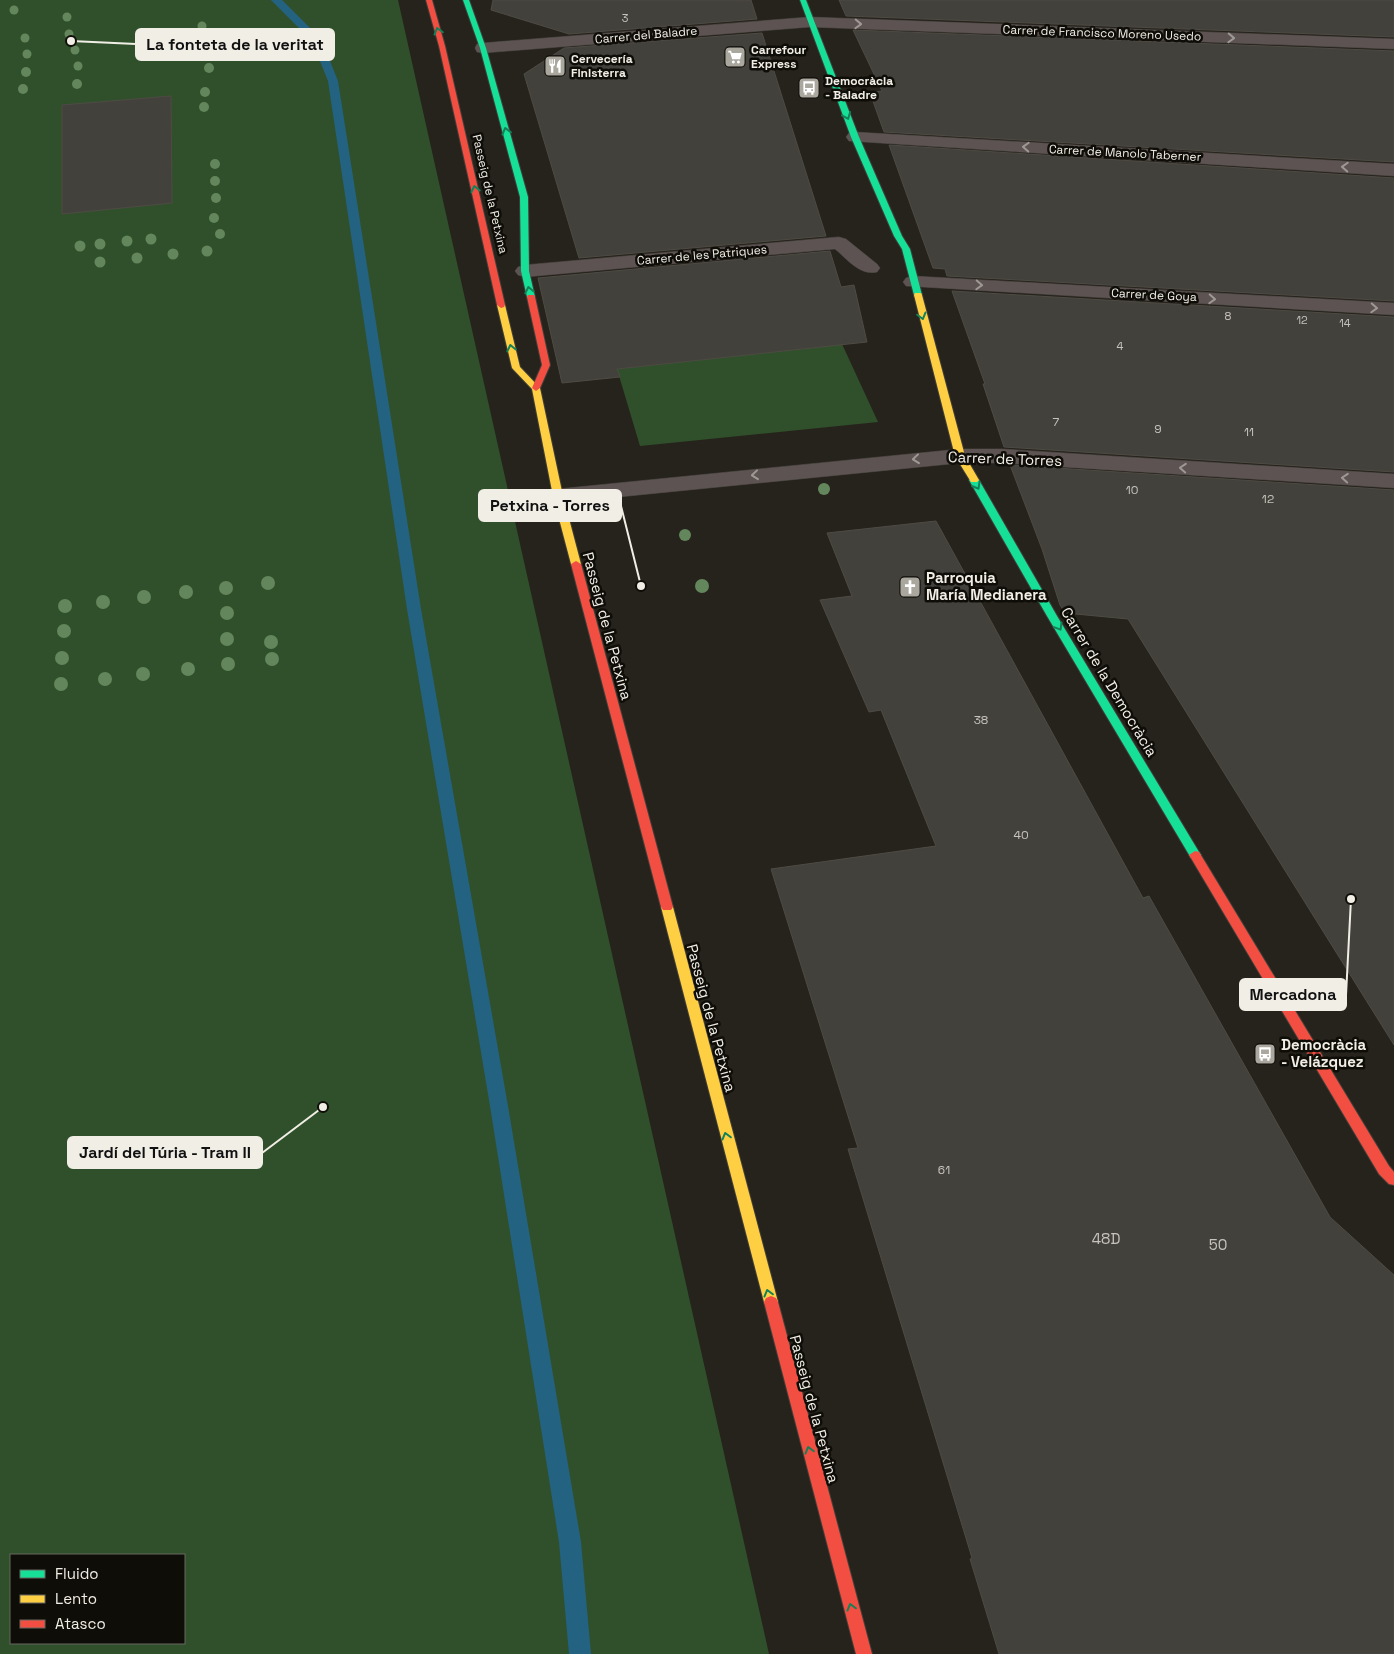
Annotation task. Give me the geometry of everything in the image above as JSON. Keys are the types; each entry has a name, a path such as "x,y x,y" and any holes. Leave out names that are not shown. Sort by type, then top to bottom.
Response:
{"main road":[{"name":"Passeig de la Petxina","path":"429,0 442,46 516,368 536,388 558,496 864,1654"},
{"name":"Passeig de la Petxina","path":"466,0 483,48 524,197 525,271 546,365 536,388"},
{"name":"Carrer de la Democràcia","path":"803,0 855,137 898,236 906,249 913,282 960,456 1063,633 1384,1170 1394,1180"}],"street":[{"name":"Carrer del Baladre","path":"483,48 810,22"},
{"name":"Carrer de Francisco Moreno Usedo","path":"810,22 1394,44"},
{"name":"Carrer de Manolo Taberner","path":"855,137 1394,170"},
{"name":"Carrer de les Patriques","path":"525,271 839,243 870,268"},
{"name":"Carrer de Goya","path":"913,282 1394,309"},
{"name":"Carrer de Torres","path":"558,496 960,456 1002,456 1394,481"}],"green space":[{"path":"0,0 398,0 769,1654 0,1654"},
{"path":"842,344 878,422 640,446 617,369"}],"building":[{"path":"493,0 751,0 757,19 569,34 491,10"},
{"path":"839,0 1394,0 1394,37 846,16"},
{"path":"853,30 1394,51 1394,162 884,132 870,93 882,91"},
{"path":"762,33 826,236 579,258 524,74 564,48"},
{"path":"171,96 172,203 62,214 62,105"},
{"path":"889,145 1394,178 1394,301 947,276 945,269 933,268"},
{"path":"830,251 841,287 854,285 867,342 617,369 620,377 562,383 538,278"},
{"path":"952,291 1394,317 1394,472 1004,447 983,384 985,384"},
{"path":"1010,465 1394,490 1394,1045 1128,619 1065,613 1060,605 1042,549"},
{"path":"936,521 1143,898 1149,896 1330,1217 1394,1275 1394,1654 999,1654 970,1559 972,1558 848,1149 858,1148 771,869 936,846 881,710 869,712 820,600 852,596 827,533"}],"waterway":[{"path":"276,0 307,30 323,56 333,81 414,609 499,1106 570,1542 580,1654"}],"traffic: fast":[{"path":"466,0 483,48 524,197 525,271 531,297"},
{"path":"803,0 855,137 898,236 906,249 918,295"},
{"path":"974,480 1052,616 1195,855"}],"traffic: slow":[{"path":"918,295 960,456 974,480"},
{"path":"501,305 516,368 536,388 558,496 576,564"},
{"path":"667,907 771,1302"}],"traffic: jam":[{"path":"429,0 442,46 501,305"},
{"path":"531,297 546,365 536,388"},
{"path":"576,564 667,907"},
{"path":"1195,855 1384,1170 1394,1180"},
{"path":"771,1302 864,1654"}],"place":[{"name":"La fonteta de la veritat","path":"71,41"},
{"name":"Carrefour Express","path":"735,57"},
{"name":"Cervecería Finisterra","path":"555,66"},
{"name":"Democràcia - Baladre","path":"809,88"},
{"name":"Petxina - Torres","path":"641,586"},
{"name":"Parroquia María Medianera","path":"910,587"},
{"name":"Mercadona","path":"1351,899"},
{"name":"Democràcia - Velázquez","path":"1265,1054"},
{"name":"Jardí del Túria - Tram II","path":"323,1107"}]}
